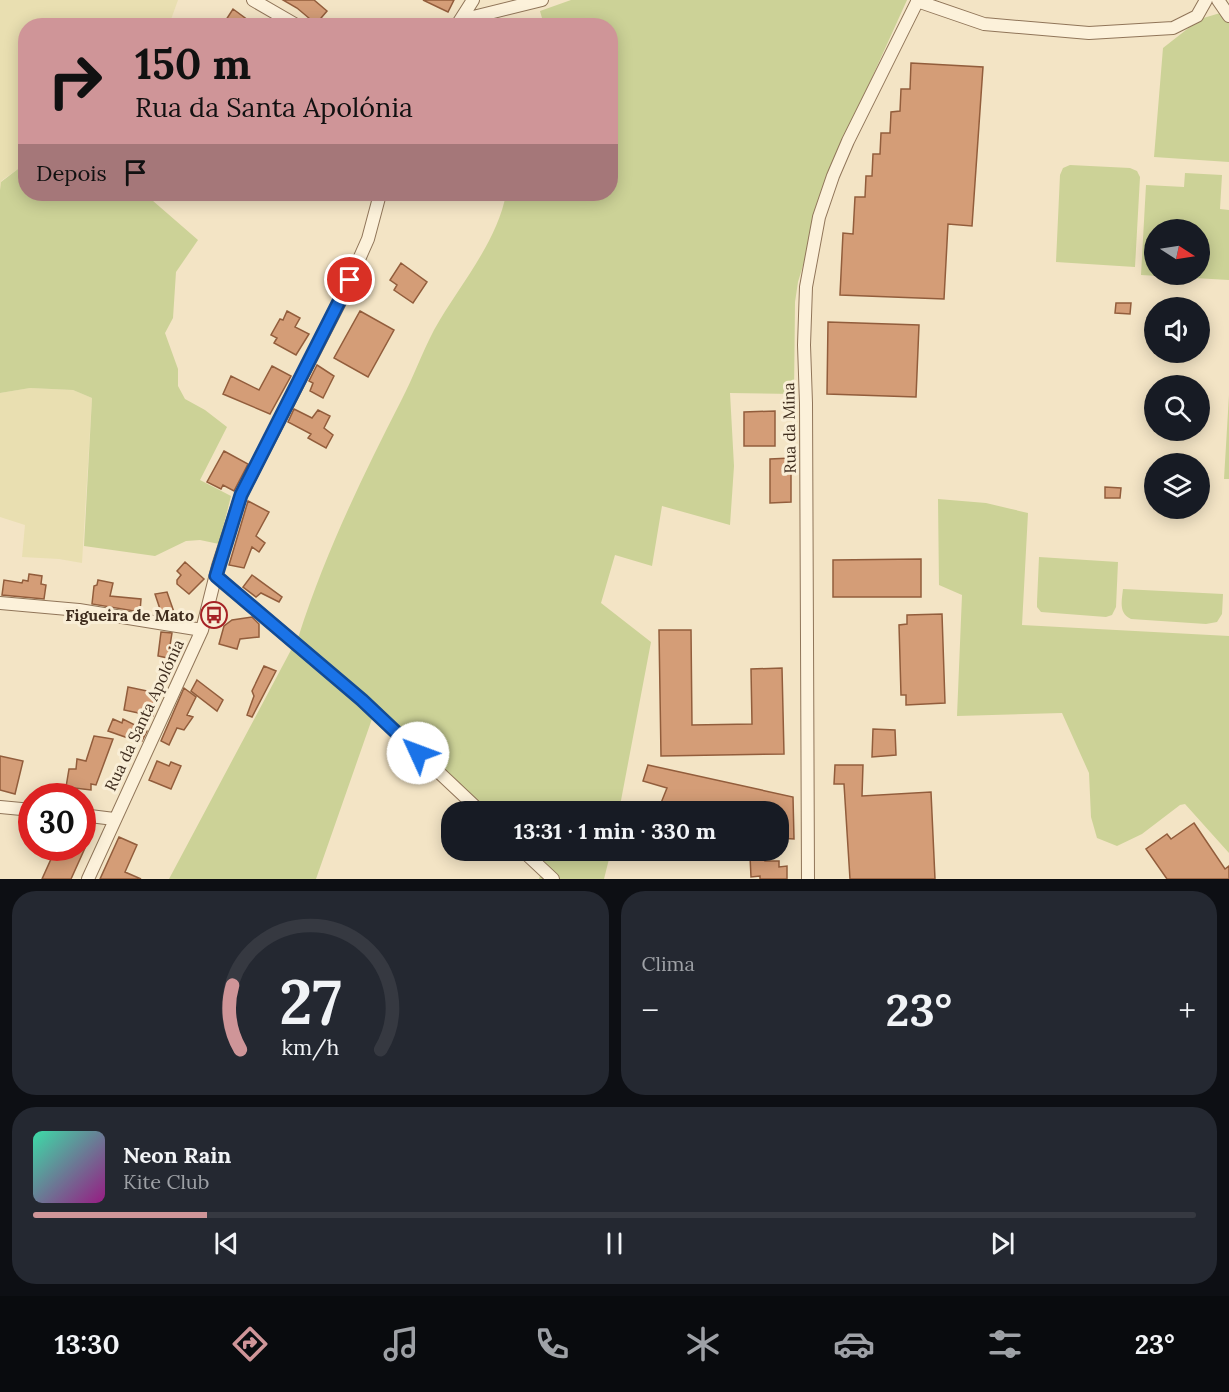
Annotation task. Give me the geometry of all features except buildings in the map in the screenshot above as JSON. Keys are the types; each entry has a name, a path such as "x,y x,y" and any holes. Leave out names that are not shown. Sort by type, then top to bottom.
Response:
{"street":[{"path":"254,0 284,18"},
{"path":"462,18 473,0"},
{"path":"477,18 542,0"},
{"path":"918,1 984,24 1089,33 1173,28 1197,15 1206,0"},
{"path":"1218,0 1229,16"},
{"name":"Rua da Mina","path":"808,879 804,345 806,287 819,217 833,176 918,1"},
{"name":"Rua da Santa Apolónia","path":"88,879 202,630 241,495 341,300 368,239 378,201"},
{"path":"216,576 362,700 469,801"},
{"path":"0,603 79,610 202,630"},
{"path":"0,807 18,809"},
{"path":"96,817 114,819"},
{"path":"534,861 553,879"}],"shaded area":[{"path":"0,0 178,0 172,18 18,18 18,169 1,181 0,190"},
{"path":"30,388 73,390 92,398 82,563 22,557 25,525 0,517 0,393"}],"green space":[{"path":"571,0 907,0 829,180 798,282 795,302 794,394 730,393 734,466 730,525 662,506 652,566 615,555 601,603 651,642 621,801 474,801 373,716 316,879 169,879 299,635 320,575 358,487 434,330 486,247 504,201 618,201 618,18 542,18 540,11"},
{"path":"1229,5 1229,162 1154,157 1163,48 1200,19 1227,11"},
{"path":"1070,165 1130,168 1137,171 1140,177 1135,267 1056,262 1060,175 1063,168"},
{"path":"18,169 18,201 153,201 198,240 176,272 173,318 165,333 178,369 178,386 185,399 205,410 227,427 200,480 231,496 219,544 200,540 186,541 155,556 84,546 92,398 73,390 30,388 0,393 1,182"},
{"path":"1185,173 1222,175 1220,209 1229,210 1229,280 1210,279 1210,219 1144,219 1146,185 1184,187"},
{"path":"1144,221 1144,275 1141,275"},
{"path":"1229,395 1229,479 1224,479"},
{"path":"938,499 986,503 1028,513 1022,625 1229,636 1229,853 1185,804 1180,805 1142,834 1117,846 1097,838 1091,817 1089,773 1062,713 957,716 962,595 939,585"},
{"path":"1039,557 1118,562 1116,607 1112,615 1106,617 1041,612 1037,607"},
{"path":"1123,589 1223,594 1222,614 1217,622 1206,624 1131,619 1122,610"},
{"path":"538,861 608,861 604,879 539,879 543,866"}],"place":[{"name":"Figueira de Mato","path":"214,615"}],"route":[{"path":"350,280 241,495 216,576 362,700 418,753"}]}
